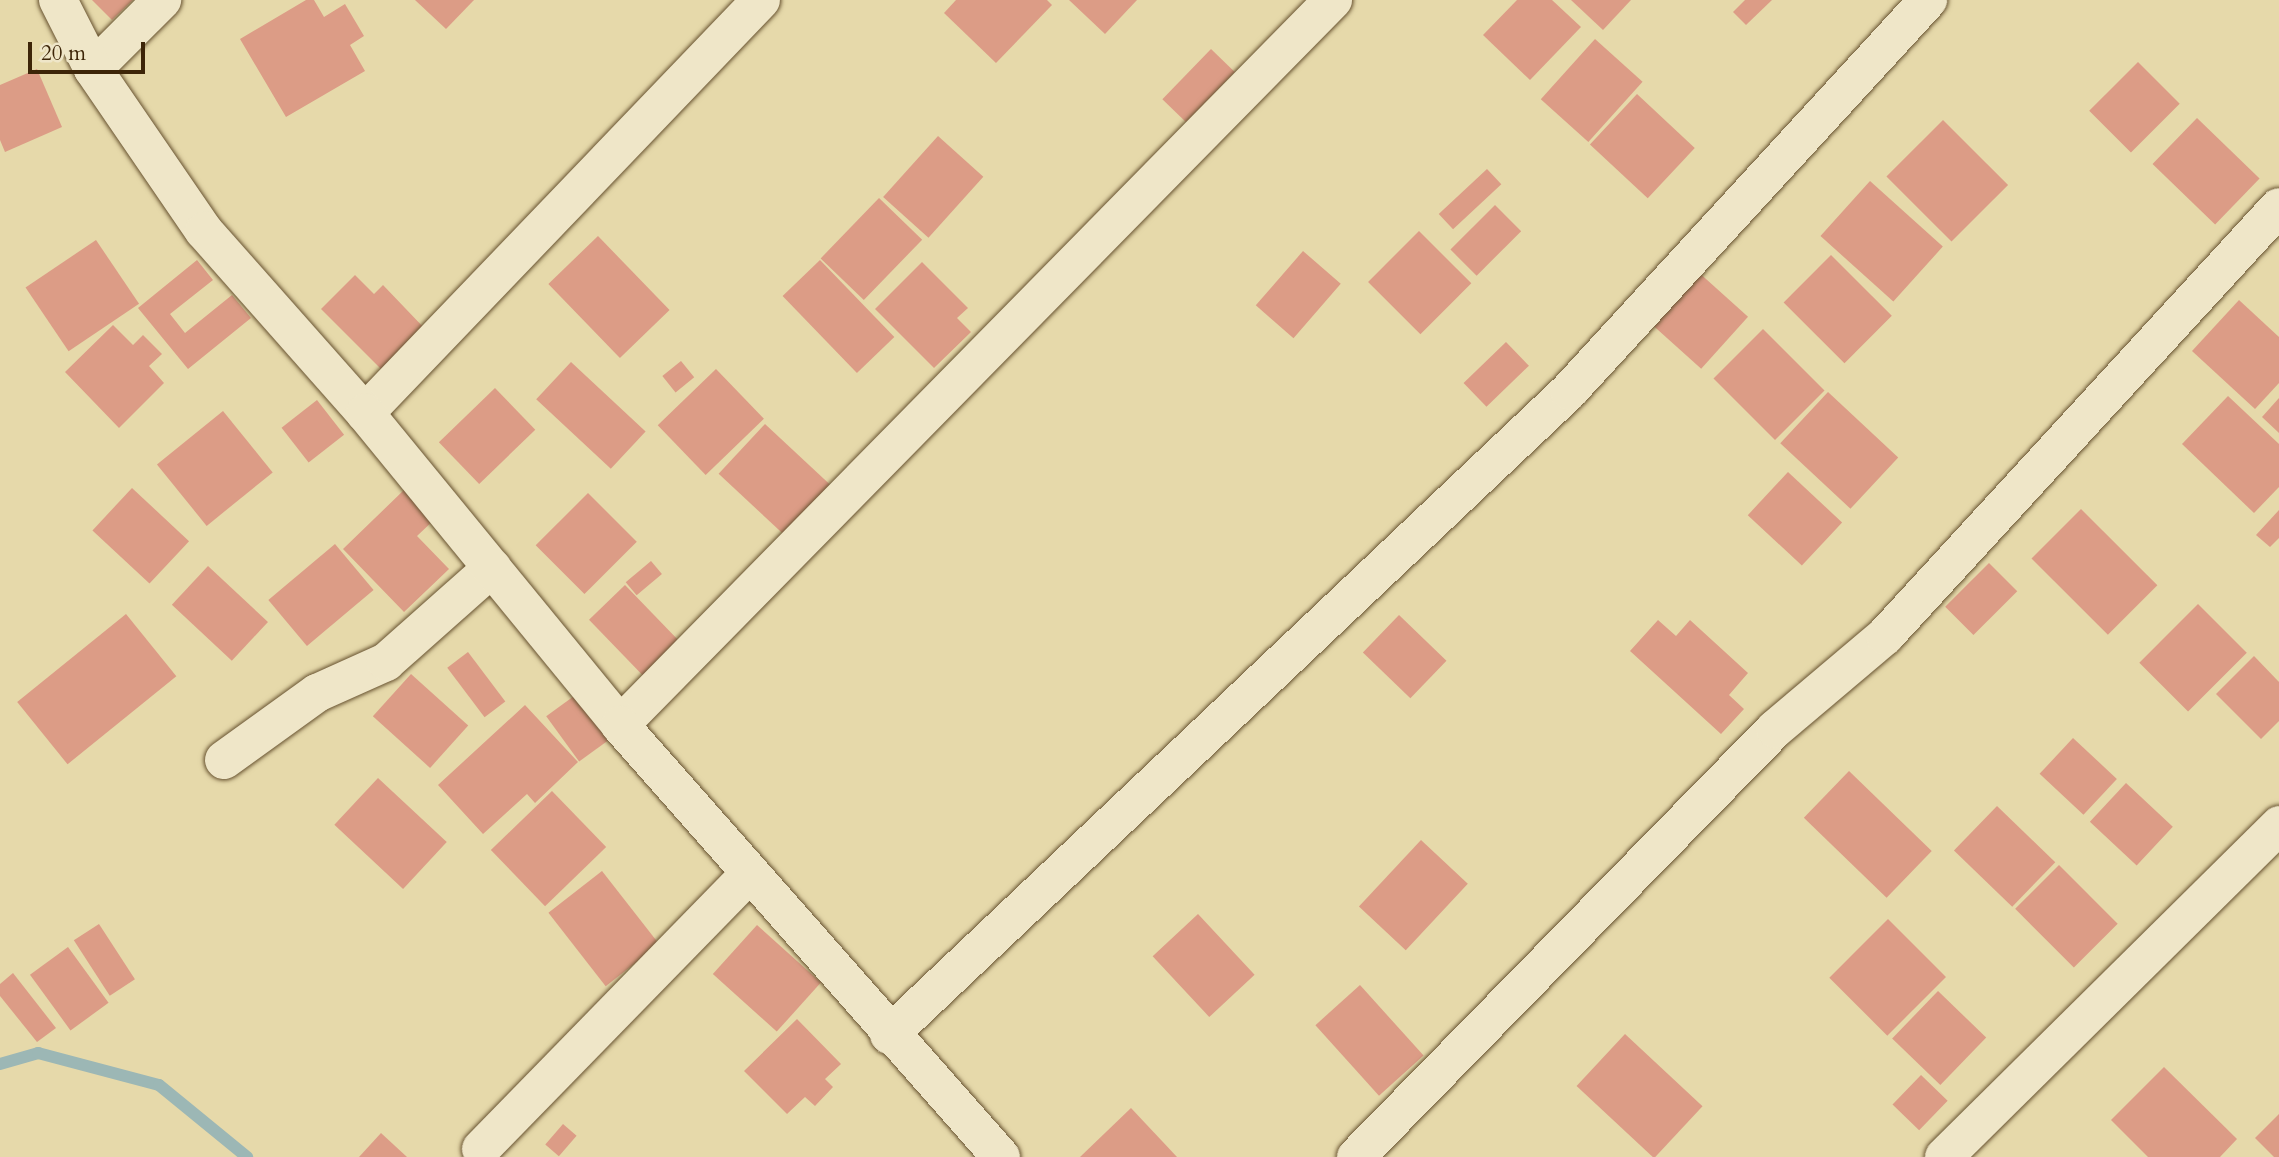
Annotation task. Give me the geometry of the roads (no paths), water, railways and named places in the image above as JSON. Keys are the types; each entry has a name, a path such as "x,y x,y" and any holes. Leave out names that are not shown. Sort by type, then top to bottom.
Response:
{"street":[{"path":"58,0 93,69 204,231 365,413 620,725 889,1035 1001,1157"},
{"path":"93,69 162,0"},
{"path":"365,413 761,0"},
{"path":"620,725 1333,0"},
{"path":"889,1035 1569,391 1928,0"},
{"path":"1356,1157 1775,729 1885,636 2279,207"},
{"path":"224,760 317,693 386,662 492,568"},
{"path":"1944,1157 2279,825"},
{"path":"481,1149 749,874"}],"waterway":[{"path":"0,1064 38,1053 159,1085 247,1157"}]}
